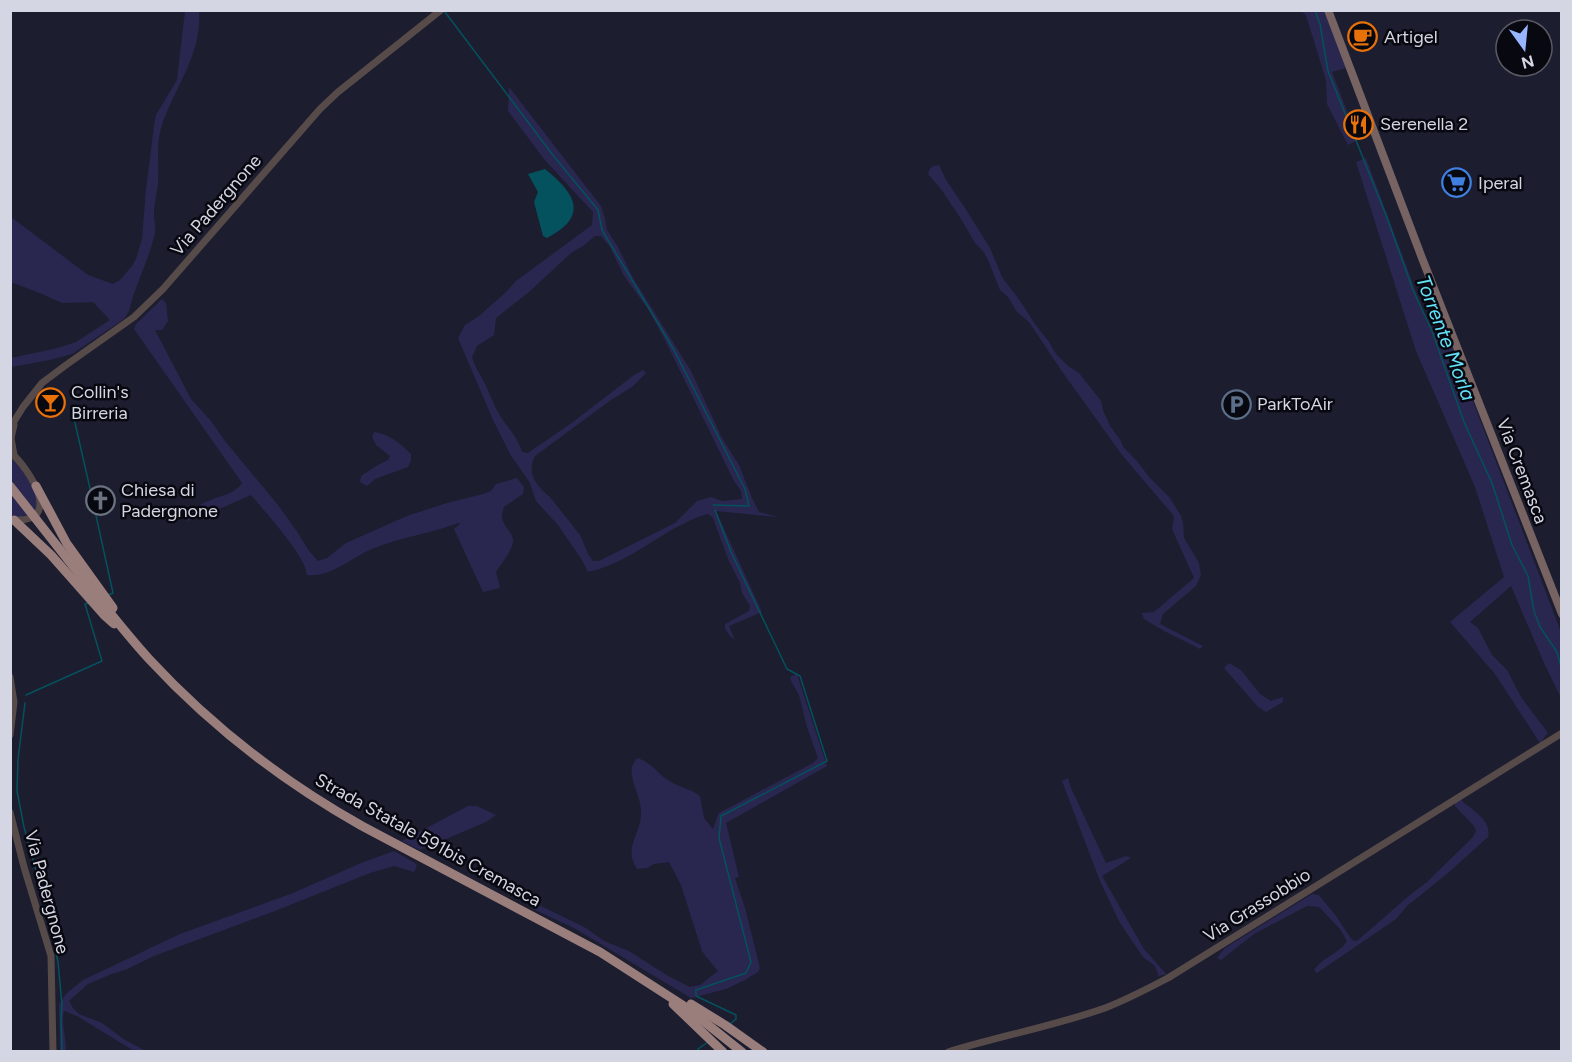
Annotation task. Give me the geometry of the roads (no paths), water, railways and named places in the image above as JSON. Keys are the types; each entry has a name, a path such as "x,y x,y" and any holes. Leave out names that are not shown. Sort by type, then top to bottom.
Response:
{"highway":[{"name":"Strada Statale 591bis Cremasca","path":"10,486 87,584 162,673 216,725 260,761 362,826 580,941 633,972 687,1008 742,1052"},
{"path":"36,486 67,544 112,605 133,640"},
{"path":"12,520 51,555 105,616 133,640"},
{"path":"654,986 723,1052"},
{"path":"654,986 686,1000 763,1052"}],"main road":[{"name":"Via Cremasca","path":"1328,10 1562,614"}],"street":[{"name":"Via Padergnone","path":"10,428 42,383 146,306 338,92 441,10"},
{"path":"12,520 28,519 38,512 40,502 36,486 28,471 12,454 11,438 15,418"},
{"path":"10,676 15,702 10,735"},
{"name":"Via Grassobbio","path":"948,1052 1101,1009 1168,978 1560,734 1562,726"},
{"name":"Via Padergnone","path":"10,812 51,956 53,1052"}],"waterway":[{"name":"Torrente Morla","path":"1315,10 1320,24 1328,71 1386,215 1413,290 1432,331 1464,422 1492,483 1512,545 1528,576 1534,611 1540,627 1557,652 1562,671"},
{"path":"445,12 552,154 598,210 602,230 674,350 745,489 749,506 713,505"},
{"path":"73,414 91,493"},
{"path":"93,502 113,593 108,595"},
{"path":"715,510 731,552 787,669 800,676 827,761 721,816 719,838 751,962 746,973 696,990 696,996 736,1015 736,1019 730,1024"},
{"path":"26,695 102,661 85,604 88,603"},
{"path":"25,703 18,759 17,791 58,962 62,1005 62,1052"},
{"path":"699,1052 698,1049 708,1042"}],"place":[{"name":"Artigel","path":"1363,37"},
{"name":"Serenella 2","path":"1359,124"},
{"name":"Iperal","path":"1457,183"},
{"name":"Collin's Birreria","path":"50,402"},
{"name":"ParkToAir","path":"1236,404"},
{"name":"Chiesa di Padergnone","path":"100,500"}]}
